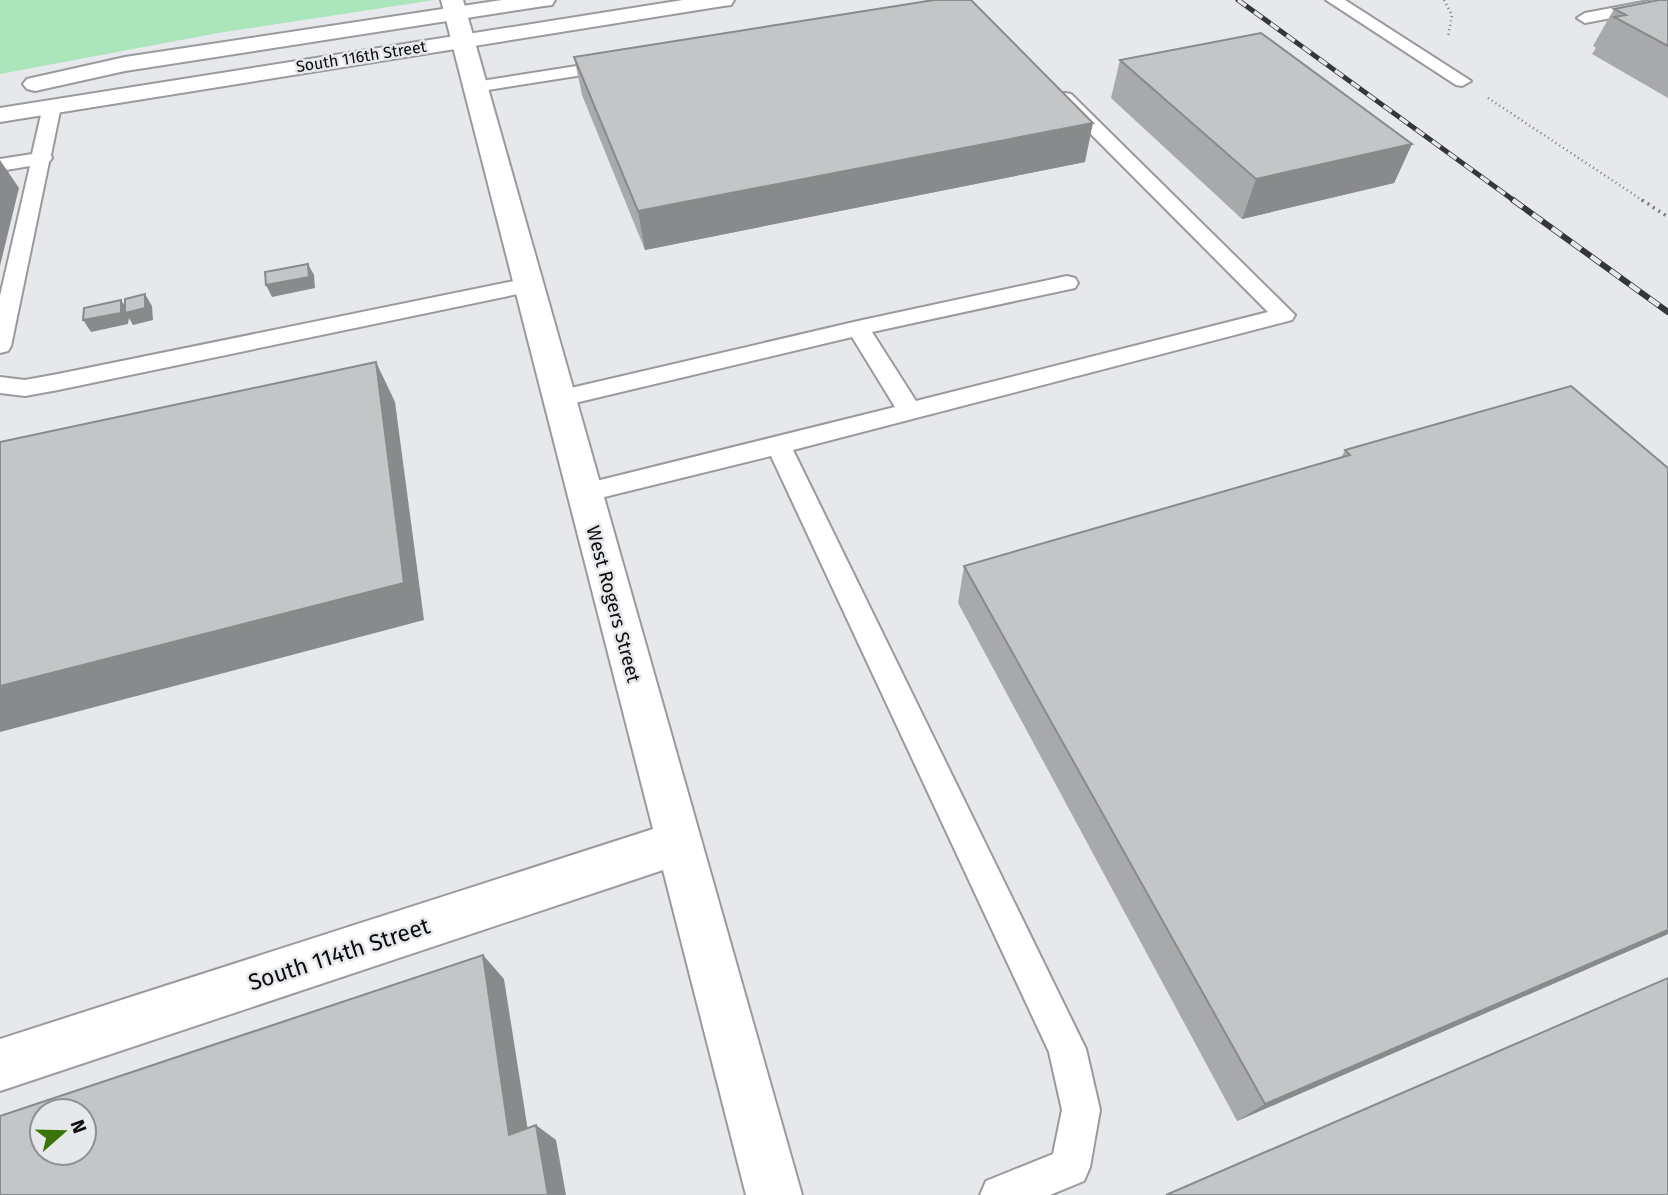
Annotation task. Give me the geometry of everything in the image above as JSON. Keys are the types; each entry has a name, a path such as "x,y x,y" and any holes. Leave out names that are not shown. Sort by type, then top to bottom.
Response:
{"street":[{"name":"South 116th Street","path":"0,115 544,0"},
{"name":"South 116th Street","path":"12,89 125,64 456,18 723,0"},
{"name":"West Rogers Street","path":"456,18 774,1195"},
{"name":"South 114th Street","path":"0,1065 678,843"}],"lane":[{"path":"1334,0 1462,81"},
{"path":"1585,18 1668,2"},
{"path":"475,87 627,63"},
{"path":"584,494 1284,315 1046,79"},
{"path":"0,346 43,158 52,106"},
{"path":"0,164 43,158"},
{"path":"558,399 858,328 1067,284"},
{"path":"0,385 25,388 58,382 529,285"},
{"path":"858,328 910,411"},
{"path":"778,445 1067,1049 1081,1110 1070,1167 1000,1195"}],"path":[{"path":"1444,0 1452,15"},
{"path":"1462,81 1668,217"}],"green space":[{"path":"0,0 435,0 218,33 0,74"}],"building":[{"path":"934,0 971,0 1093,123 638,211 574,57"},
{"path":"1668,0 1668,46 1614,17 1626,15 1614,9"},
{"path":"1261,33 1412,144 1256,179 1120,60"},
{"path":"308,264 309,277 266,285 265,272"},
{"path":"145,294 145,308 125,313 125,299"},
{"path":"121,300 121,313 83,320 84,308"},
{"path":"376,362 404,583 0,686 0,442"},
{"path":"1571,386 1668,468 1668,930 1265,1104 964,566 1350,455 1345,450"},
{"path":"483,955 509,1135 536,1125 548,1195 0,1195 0,1116 28,1107 28,1167 98,1167 98,1097 57,1097"},
{"path":"1668,978 1668,1195 1166,1195"}],"railway":[{"path":"1238,0 1516,202"},
{"path":"1513,200 1668,312"}]}
